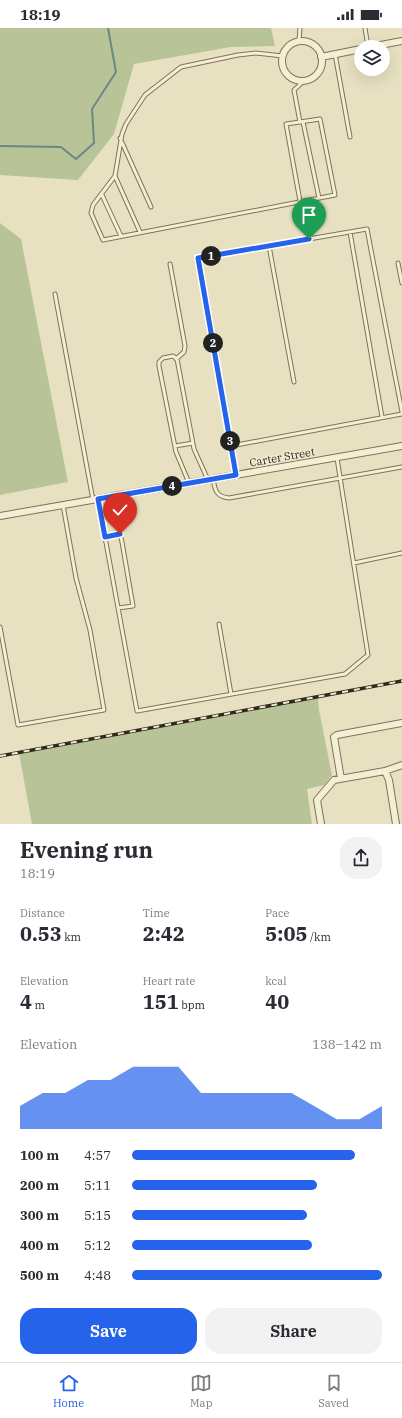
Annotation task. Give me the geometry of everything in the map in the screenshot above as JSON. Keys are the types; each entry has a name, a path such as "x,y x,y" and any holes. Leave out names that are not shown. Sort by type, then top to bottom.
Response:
{"street":[{"path":"390,43 402,41"},
{"path":"299,42 305,42 315,47 321,57 322,63 316,75 304,81 297,80 286,73 283,67 283,56 287,48 299,42"},
{"path":"321,57 354,50"},
{"name":"Carter Street","path":"0,516 402,446"},
{"path":"341,778 334,737 337,735 402,723"},
{"path":"321,824 317,800 334,780 385,771 402,765"},
{"path":"385,771 389,780 396,824"}],"lane":[{"path":"299,42 300,28"},
{"path":"365,28 368,40"},
{"path":"283,56 256,54 238,55 181,67 145,95 126,124 120,138 115,176 93,205 91,213 103,240 335,195 320,119 286,124 300,201"},
{"path":"335,54 350,137"},
{"path":"304,81 294,90 318,198"},
{"path":"120,138 150,207"},
{"path":"115,176 140,232"},
{"path":"102,195 121,236"},
{"path":"231,446 402,413 367,230 198,258 236,475"},
{"path":"350,232 382,417"},
{"path":"269,246 294,382"},
{"path":"398,263 402,283"},
{"path":"170,264 185,346 184,352 176,358"},
{"path":"55,294 96,500 105,537 137,711 345,674 368,655 337,458"},
{"path":"176,358 173,356 163,358 159,362 175,446 189,484"},
{"path":"176,358 193,443 218,495 222,498 402,467"},
{"path":"175,446 193,443"},
{"path":"0,627 18,725 104,710 90,630 76,578 64,505"},
{"path":"105,537 120,534 122,542 133,606 118,608"},
{"path":"354,563 402,554"},
{"path":"219,624 231,694"}],"green space":[{"path":"0,28 271,28 275,46 231,47 134,64 114,134 78,180 0,175"},
{"path":"0,223 21,239 68,482 0,495"},
{"path":"318,697 319,710 332,775 324,785 307,789 312,824 32,824 19,753"}],"waterway":[{"path":"0,146 61,147 76,159 94,143 92,109 116,72 108,28"}],"railway":[{"path":"0,756 402,681"}],"route":[{"path":"120,534 105,537 98,499 236,475 198,258 309,239"}]}
